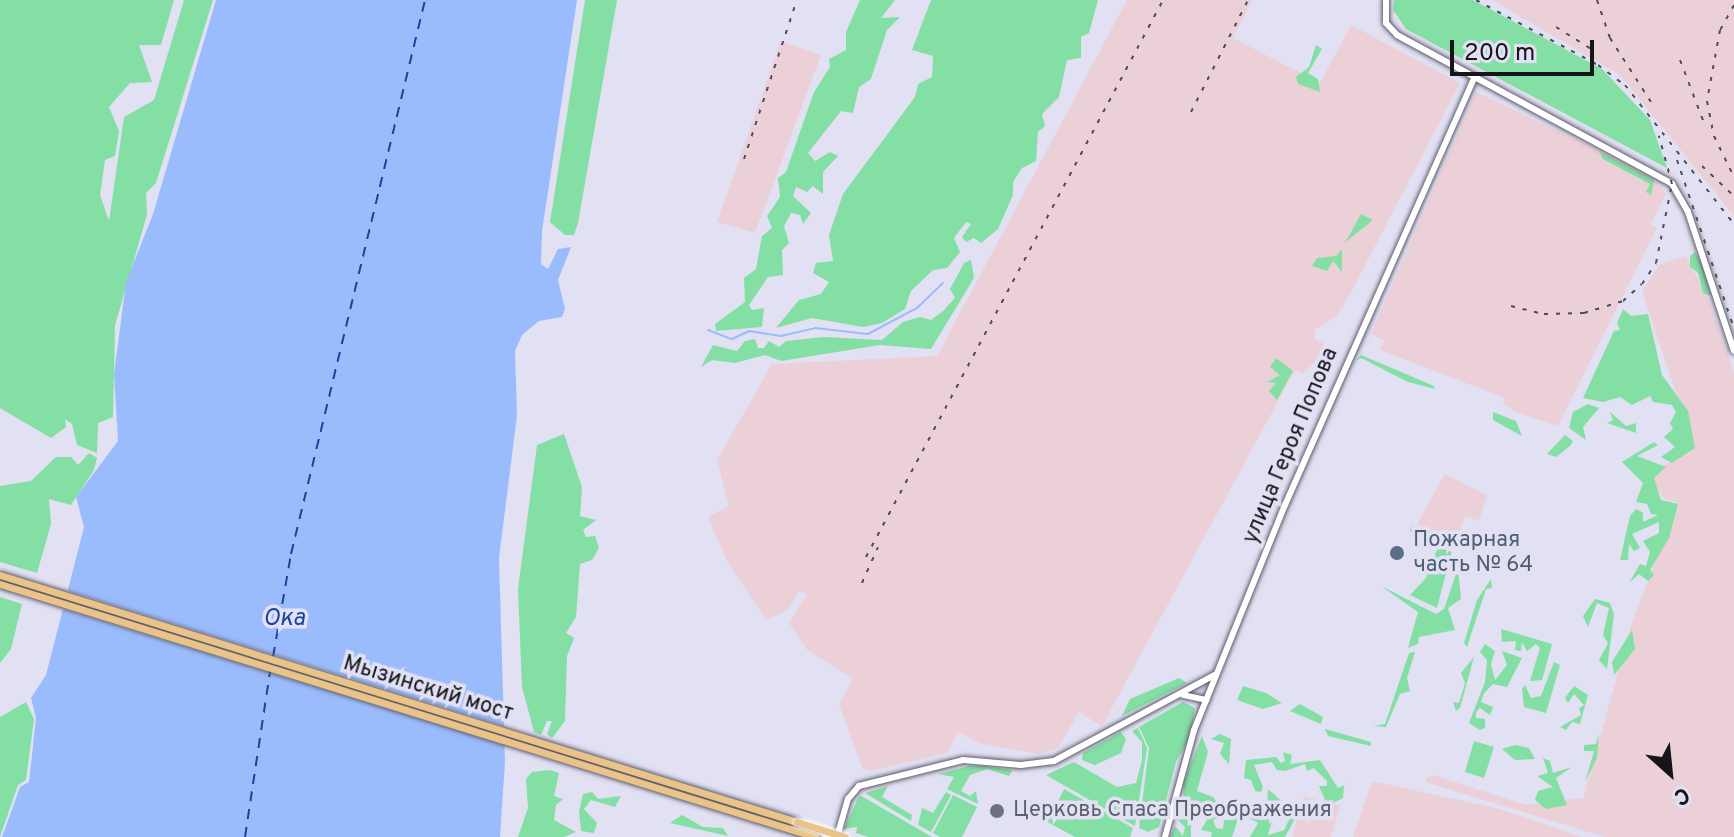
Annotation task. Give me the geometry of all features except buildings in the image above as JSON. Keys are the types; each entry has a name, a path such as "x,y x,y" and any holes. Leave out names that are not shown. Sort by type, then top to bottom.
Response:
{"main road":[{"name":"Мызинский мост","path":"0,575 616,771"},
{"name":"Мызинский мост","path":"0,584 796,826 845,837"},
{"name":"Мызинский мост","path":"796,826 816,837"}],"street":[{"path":"1386,0 1386,23 1397,35 1672,184 1688,212 1734,351"},
{"name":"улица Героя Попова","path":"1165,837 1216,674 1351,347 1475,77"},
{"path":"837,837 848,799 859,786 963,760 1031,765 1054,761 1216,674"},
{"path":"1179,695 1206,700"}],"shaded area":[{"path":"1127,0 1252,0 1233,38 1320,83 1351,25 1460,83 1347,300 1335,317 1316,329 1314,338 1324,344 1314,363 1303,374 1295,370 1102,726 1079,712 1058,748 1039,754 979,743 958,732 947,753 870,771 862,768 839,704 853,679 807,650 789,623 807,594 799,590 789,609 766,620 728,563 708,517 729,506 717,460 772,364 937,356"},
{"path":"1492,0 1734,0 1734,216 1620,75"},
{"path":"781,41 821,55 755,233 717,222"},
{"path":"1476,92 1649,174 1666,194 1651,224 1657,228 1558,426 1515,412 1503,404 1505,398 1380,350 1384,341 1371,334"},
{"path":"1686,256 1711,305 1734,373 1734,837 1605,837 1428,783 1425,778 1433,775 1526,805 1583,798 1630,629 1677,502 1664,499 1652,480 1657,469 1684,454 1686,423 1642,291 1660,264"},
{"path":"1445,474 1487,495 1479,521 1465,516 1457,542 1417,524"},
{"path":"1372,781 1500,809 1582,837 1353,837"},
{"path":"1304,796 1340,806 1331,837 1292,837"}],"green space":[{"path":"0,0 174,0 161,45 139,45 152,82 130,83 109,107 119,131 115,156 105,160 100,195 109,221 124,117 154,100 184,0 213,0 156,183 146,193 147,215 115,325 113,417 98,423 97,453 77,445 72,424 65,419 66,427 51,438 0,408"},
{"path":"585,0 617,0 578,223 574,235 565,235 550,222"},
{"path":"860,0 895,0 881,18 900,17 887,30 871,79 859,87 853,113 841,111 808,153 815,161 830,152 838,156 823,172 823,194 813,186 807,192 796,187 793,196 811,213 803,224 800,215 791,213 784,226 789,243 782,250 783,275 768,277 749,305 752,310 764,308 762,327 716,331 715,324 745,302 744,278 756,269 762,236 772,228 767,216 780,197 778,178 786,172 814,92 830,67 829,59 846,50 846,32"},
{"path":"931,0 1098,0 1089,33 1081,37 1081,58 1067,60 1059,97 1042,114 1045,126 1038,132 1036,161 1022,168 1013,182 1013,195 998,229 981,243 974,238 966,242 962,237 971,224 966,222 954,238 960,252 947,268 933,270 911,291 905,309 882,323 863,327 812,318 776,328 799,300 821,294 829,282 813,273 816,263 833,261 829,235 843,194 915,97 918,84 932,77 933,56 912,50"},
{"path":"1394,0 1473,0 1602,69 1650,120 1667,168 1406,29 1393,10"},
{"path":"1316,45 1322,49 1308,73 1318,79 1320,92 1298,84 1296,77 1309,67"},
{"path":"1600,152 1654,180 1651,195 1646,192 1650,184 1603,159"},
{"path":"1361,214 1373,220 1343,244 1349,236"},
{"path":"1342,249 1342,272 1333,261 1327,271 1312,266 1317,258 1336,256"},
{"path":"1695,252 1702,264 1711,296 1703,293 1698,273 1690,267 1690,256"},
{"path":"971,260 974,278 931,349 880,345 781,361 765,355 735,363 712,360 701,367 713,345 737,351 745,341 755,339 758,348 764,348 769,341 779,347 786,341 823,337 882,340 903,322 920,317 931,320 943,311 955,298 950,289 964,263"},
{"path":"1623,309 1631,316 1648,314 1662,375 1688,411 1695,448 1672,463 1661,457 1675,447 1664,437 1673,429 1670,423 1676,412 1672,405 1653,402 1650,396 1632,405 1620,397 1603,402 1583,398 1614,331 1620,330 1617,323"},
{"path":"1361,355 1435,389 1408,382 1361,358 1355,361"},
{"path":"1276,358 1293,371 1277,400 1269,391 1276,383 1267,382 1280,375 1270,367"},
{"path":"1588,404 1599,408 1583,427 1586,440 1569,428 1573,412"},
{"path":"1493,412 1516,421 1522,436 1493,420"},
{"path":"1610,412 1626,426 1636,423 1636,433 1607,423 1613,420"},
{"path":"564,434 582,487 580,516 596,520 583,530 586,537 595,536 599,548 592,560 580,564 576,617 566,633 574,638 567,656 565,721 552,738 547,734 552,721 547,721 541,735 534,732 522,687 518,589 537,445"},
{"path":"1565,435 1573,441 1570,446 1556,457 1547,454"},
{"path":"1654,442 1658,445 1637,456 1666,467 1654,478 1661,500 1678,504 1669,538 1650,570 1654,575 1648,581 1639,574 1629,583 1640,564 1646,566 1650,552 1643,541 1659,533 1659,522 1632,534 1640,548 1634,551 1629,544 1628,560 1620,560 1630,516 1636,509 1643,513 1643,522 1658,515 1651,514 1647,504 1636,502 1643,483 1622,462"},
{"path":"89,453 97,458 94,470 71,505 49,499 51,524 37,573 0,562 0,486 31,481 56,457 71,457 78,465"},
{"path":"1412,526 1455,539 1437,608 1410,595 1426,578 1439,545 1410,531"},
{"path":"1458,568 1461,599 1448,608 1455,630 1419,637 1418,644 1408,648 1418,612 1381,586 1436,614 1444,609"},
{"path":"1491,579 1492,588 1486,589 1467,647 1464,643 1477,600"},
{"path":"0,597 22,604 11,649 0,663"},
{"path":"1595,599 1610,603 1614,614 1607,669 1599,660 1608,643 1603,635 1609,608 1597,603 1588,627 1583,616"},
{"path":"1501,629 1552,644 1542,680 1530,681 1540,648 1536,644 1527,651 1522,642 1521,651 1515,650 1516,641 1502,642"},
{"path":"1632,630 1635,649 1614,675 1612,662"},
{"path":"1485,644 1495,651 1491,664 1495,680 1507,665 1502,651 1522,658 1507,687 1493,684 1484,693 1481,702 1493,707 1490,715 1480,708 1476,712 1476,718 1485,719 1485,728 1480,730 1469,723 1485,682 1487,660 1480,652"},
{"path":"1415,652 1407,678 1410,691 1400,694 1386,727 1373,726 1385,724 1409,653"},
{"path":"1474,657 1460,708 1456,711 1453,702 1459,703 1465,683 1461,673"},
{"path":"1554,662 1560,665 1546,713 1524,707 1522,689 1525,685 1531,698 1541,696"},
{"path":"1179,678 1187,683 1122,716 1130,699"},
{"path":"1243,686 1266,693 1282,703 1263,709 1237,700"},
{"path":"1574,686 1588,695 1580,724 1572,722 1566,730 1560,727 1581,715 1579,708 1584,705 1574,694 1568,703 1565,698"},
{"path":"26,702 34,719 26,780 18,785 0,837 0,717"},
{"path":"1183,702 1195,708 1190,737 1176,762 1159,827 1148,832 1139,828 1149,748 1139,727"},
{"path":"1300,704 1323,717 1321,724 1290,711"},
{"path":"1138,728 1147,748 1135,826 1046,775 1074,762 1117,787 1136,783 1142,760 1142,742 1132,731"},
{"path":"1325,729 1371,742 1371,746 1328,736"},
{"path":"1121,732 1126,739 1121,753 1095,765 1082,760 1083,753"},
{"path":"1599,733 1597,758 1585,782 1594,751 1584,751 1584,745 1596,744"},
{"path":"1220,734 1231,739 1229,764 1220,754 1224,743 1211,739"},
{"path":"1202,736 1208,752 1197,791 1213,797 1226,814 1213,820 1216,828 1223,829 1224,820 1234,820 1237,809 1267,811 1268,789 1288,807 1285,816 1274,813 1268,835 1284,830 1292,814 1296,817 1285,837 1250,837 1258,823 1248,817 1237,822 1232,837 1211,837 1212,832 1201,830 1208,818 1205,808 1184,798 1183,783"},
{"path":"1474,741 1494,747 1484,778 1465,772"},
{"path":"1515,745 1529,748 1535,759 1515,760 1502,749"},
{"path":"1283,752 1292,755 1290,764 1320,760 1338,788 1344,785 1343,798 1321,809 1325,800 1319,786 1327,786 1327,781 1314,768 1307,771 1305,764 1285,771 1277,770 1272,762 1254,765 1263,787 1261,792 1255,791 1251,780 1244,778 1246,760 1276,757 1281,763 1285,761"},
{"path":"1543,758 1550,761 1553,773 1572,767 1556,778 1567,805 1546,809 1535,800 1538,791 1553,787 1537,776 1548,773"},
{"path":"969,766 1012,770 1009,776 987,769 970,775 961,791 970,796 976,791 978,804 947,789 954,777 938,774"},
{"path":"550,770 559,773 554,796 563,799 556,805 554,820 576,832 564,837 518,837 528,808 526,779 532,772"},
{"path":"888,786 882,797 912,815 911,821 865,793"},
{"path":"1064,789 1133,828 1130,837 1075,837 1027,811 1030,801 1055,808"},
{"path":"592,792 598,799 621,796 615,807 591,800 584,809 597,823 594,833 581,831 579,812 583,794"},
{"path":"946,792 951,795 931,832 918,825 922,808 933,813"},
{"path":"953,795 977,807 962,837 940,837 933,833"},
{"path":"859,796 932,837 868,837 856,833 857,827 844,829"},
{"path":"1191,814 1191,837 1170,837 1175,826 1183,836 1185,827 1177,819"},
{"path":"682,815 703,827 723,828 728,836 670,823"}],"water":[{"name":"Ока","path":"216,0 577,0 542,231 541,264 548,269 558,249 571,247 558,280 565,309 562,317 539,321 522,335 515,351 517,415 499,558 505,762 500,837 2,837 20,787 29,782 36,718 31,698 46,675 84,527 76,497 118,441 114,374 126,282 153,214"}],"pier":[{"path":"65,590 507,727 508,746 60,608"}],"waterway":[{"path":"708,330 732,339 749,331 781,336 815,328 868,334 917,308 943,283"}],"ferry route":[{"path":"273,657 291,554 425,0"},
{"path":"245,837 270,671"}],"railway":[{"path":"744,159 797,0"},
{"path":"866,557 1163,0"},
{"path":"1191,112 1248,0"},
{"path":"1476,0 1598,65 1625,85 1734,224"},
{"path":"1597,0 1610,38 1651,102"},
{"path":"1734,5 1720,30 1707,101 1714,136 1734,177"},
{"path":"1556,27 1596,52"},
{"path":"1680,60 1704,123"},
{"path":"1511,306 1544,314 1584,313 1623,301 1642,284 1656,263 1672,184 1659,136"},
{"path":"1677,160 1734,328"},
{"path":"1702,166 1734,196"},
{"path":"862,583 878,547"}],"place":[{"name":"Пожарная часть № 64","path":"1397,553"},
{"name":"Церковь Спаса Преображения","path":"997,811"}]}
